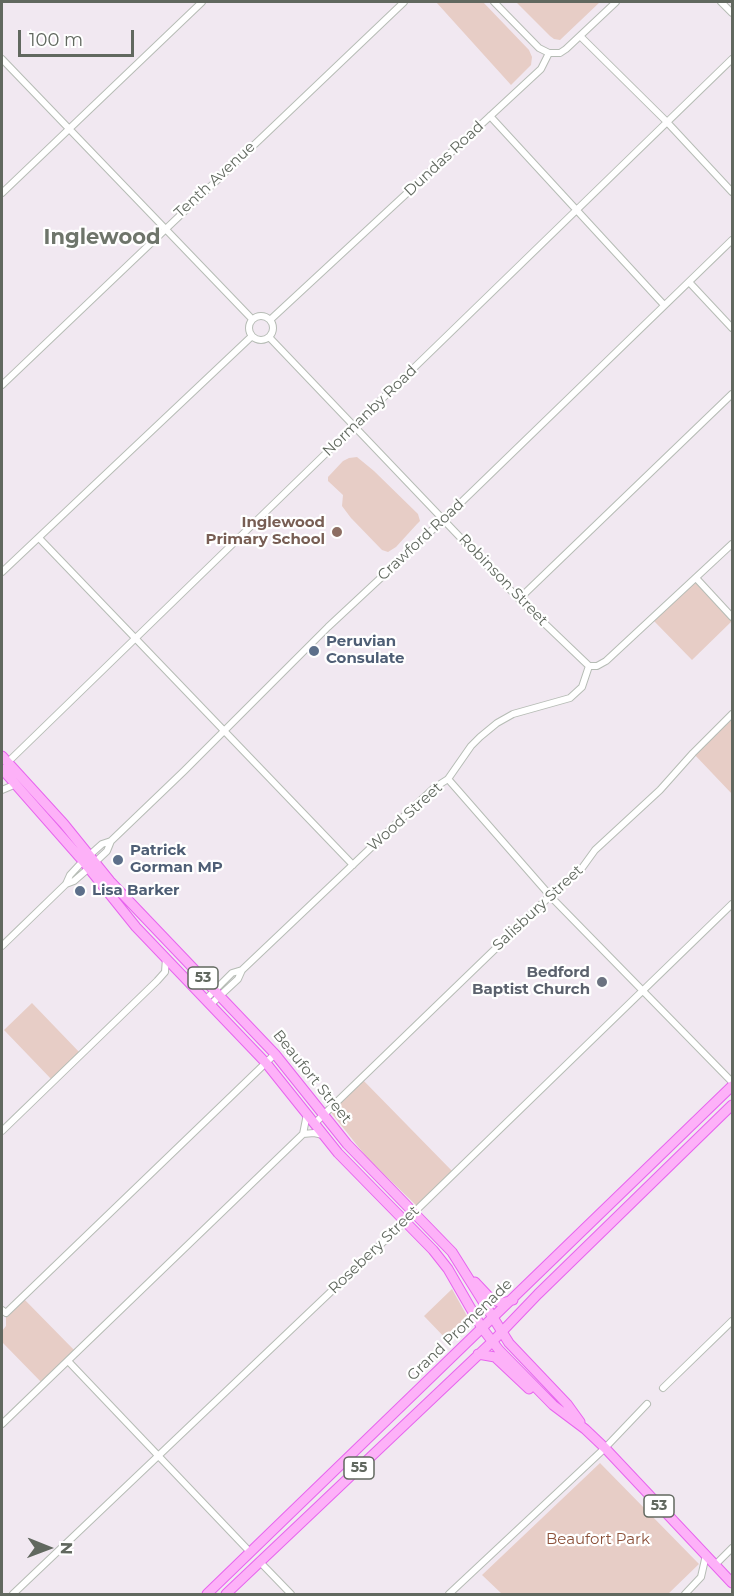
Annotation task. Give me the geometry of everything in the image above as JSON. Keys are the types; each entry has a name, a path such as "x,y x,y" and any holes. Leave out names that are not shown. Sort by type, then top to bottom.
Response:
{"main road":[{"name":"Beaufort Street","path":"3,768 89,862 275,1054 347,1144 452,1252 509,1342 567,1404 585,1429"},
{"name":"Beaufort Street","path":"3,768 89,862 129,919 266,1063 314,1124 357,1173 433,1250 448,1269 492,1341 553,1405 585,1429 605,1448 732,1583"},
{"name":"Grand Promenade","path":"207,1594 513,1300 732,1084"},
{"name":"Grand Promenade","path":"226,1594 502,1332 732,1105"},
{"path":"463,1270 491,1299 502,1303 513,1300"},
{"path":"478,1354 495,1357 541,1401 553,1405"}],"street":[{"path":"2,193 202,2"},
{"name":"Tenth Avenue","path":"2,385 404,2"},
{"path":"494,2 539,48 549,53 566,50 616,2"},
{"path":"721,2 732,13"},
{"path":"580,36 732,192"},
{"name":"Dundas Road","path":"270,320 541,69 549,53"},
{"path":"2,59 252,319"},
{"name":"Normanby Road","path":"3,768 732,59"},
{"path":"490,116 664,305"},
{"name":"Crawford Road","path":"2,946 66,884 70,875 89,862 102,844 111,841 225,732 328,627 444,519 732,240"},
{"path":"688,282 732,328"},
{"path":"261,315 270,320 273,329 269,337 260,340 252,336 249,330 252,319 261,315"},
{"path":"2,572 252,336"},
{"name":"Robinson Street","path":"269,337 519,599 589,666"},
{"path":"519,599 732,394"},
{"path":"39,538 353,865"},
{"path":"589,666 597,666 606,661 732,544"},
{"path":"696,578 732,617"},
{"name":"Wood Street","path":"208,1002 218,993 232,973 242,970 434,788 448,779 471,746 496,723 513,714 570,698 582,687 589,666"},
{"name":"Salisbury Street","path":"314,1124 551,895 582,868 595,850 645,805 732,714"},
{"path":"448,779 551,895 732,1084"},
{"path":"2,790 16,784"},
{"name":"Rosebery Street","path":"13,1594 405,1221 732,904"},
{"path":"2,1131 165,972 166,957"},
{"path":"4,1312 275,1054"},
{"path":"2,1425 303,1134 307,1114"},
{"path":"303,1134 314,1133 324,1136"},
{"path":"663,1388 732,1321"},
{"path":"68,1361 250,1552"},
{"path":"449,1594 605,1448 647,1404"},
{"path":"715,1565 732,1548"},
{"path":"685,1594 701,1577 706,1556"},
{"path":"260,1562 291,1594"}],"green space":[{"path":"436,2 483,2 529,50 532,57 531,65 511,85"},
{"path":"516,2 600,2 560,40 550,36"},
{"path":"357,457 418,514 420,521 396,547 388,552 382,550 351,518 342,506 343,495 328,481 328,477 343,461"},
{"path":"696,578 732,617 732,621 692,660 654,621"},
{"path":"732,714 732,794 693,753"},
{"path":"32,1003 81,1054 53,1081 4,1030"},
{"path":"361,1078 454,1173 419,1208 368,1159 329,1110"},
{"path":"452,1289 467,1316 465,1325 448,1341 424,1316"},
{"path":"22,1297 76,1352 43,1384 2,1342 6,1313"},
{"name":"Beaufort Park","path":"600,1463 699,1564 668,1594 502,1594 482,1575"}],"place":[{"name":"Inglewood Primary School","path":"337,532"},
{"name":"Peruvian Consulate","path":"314,651"},
{"name":"Patrick Gorman MP","path":"118,860"},
{"name":"Lisa Barker","path":"80,891"},
{"name":"Bedford Baptist Church","path":"602,982"}],"district":[{"name":"Inglewood","path":"102,238"}]}
